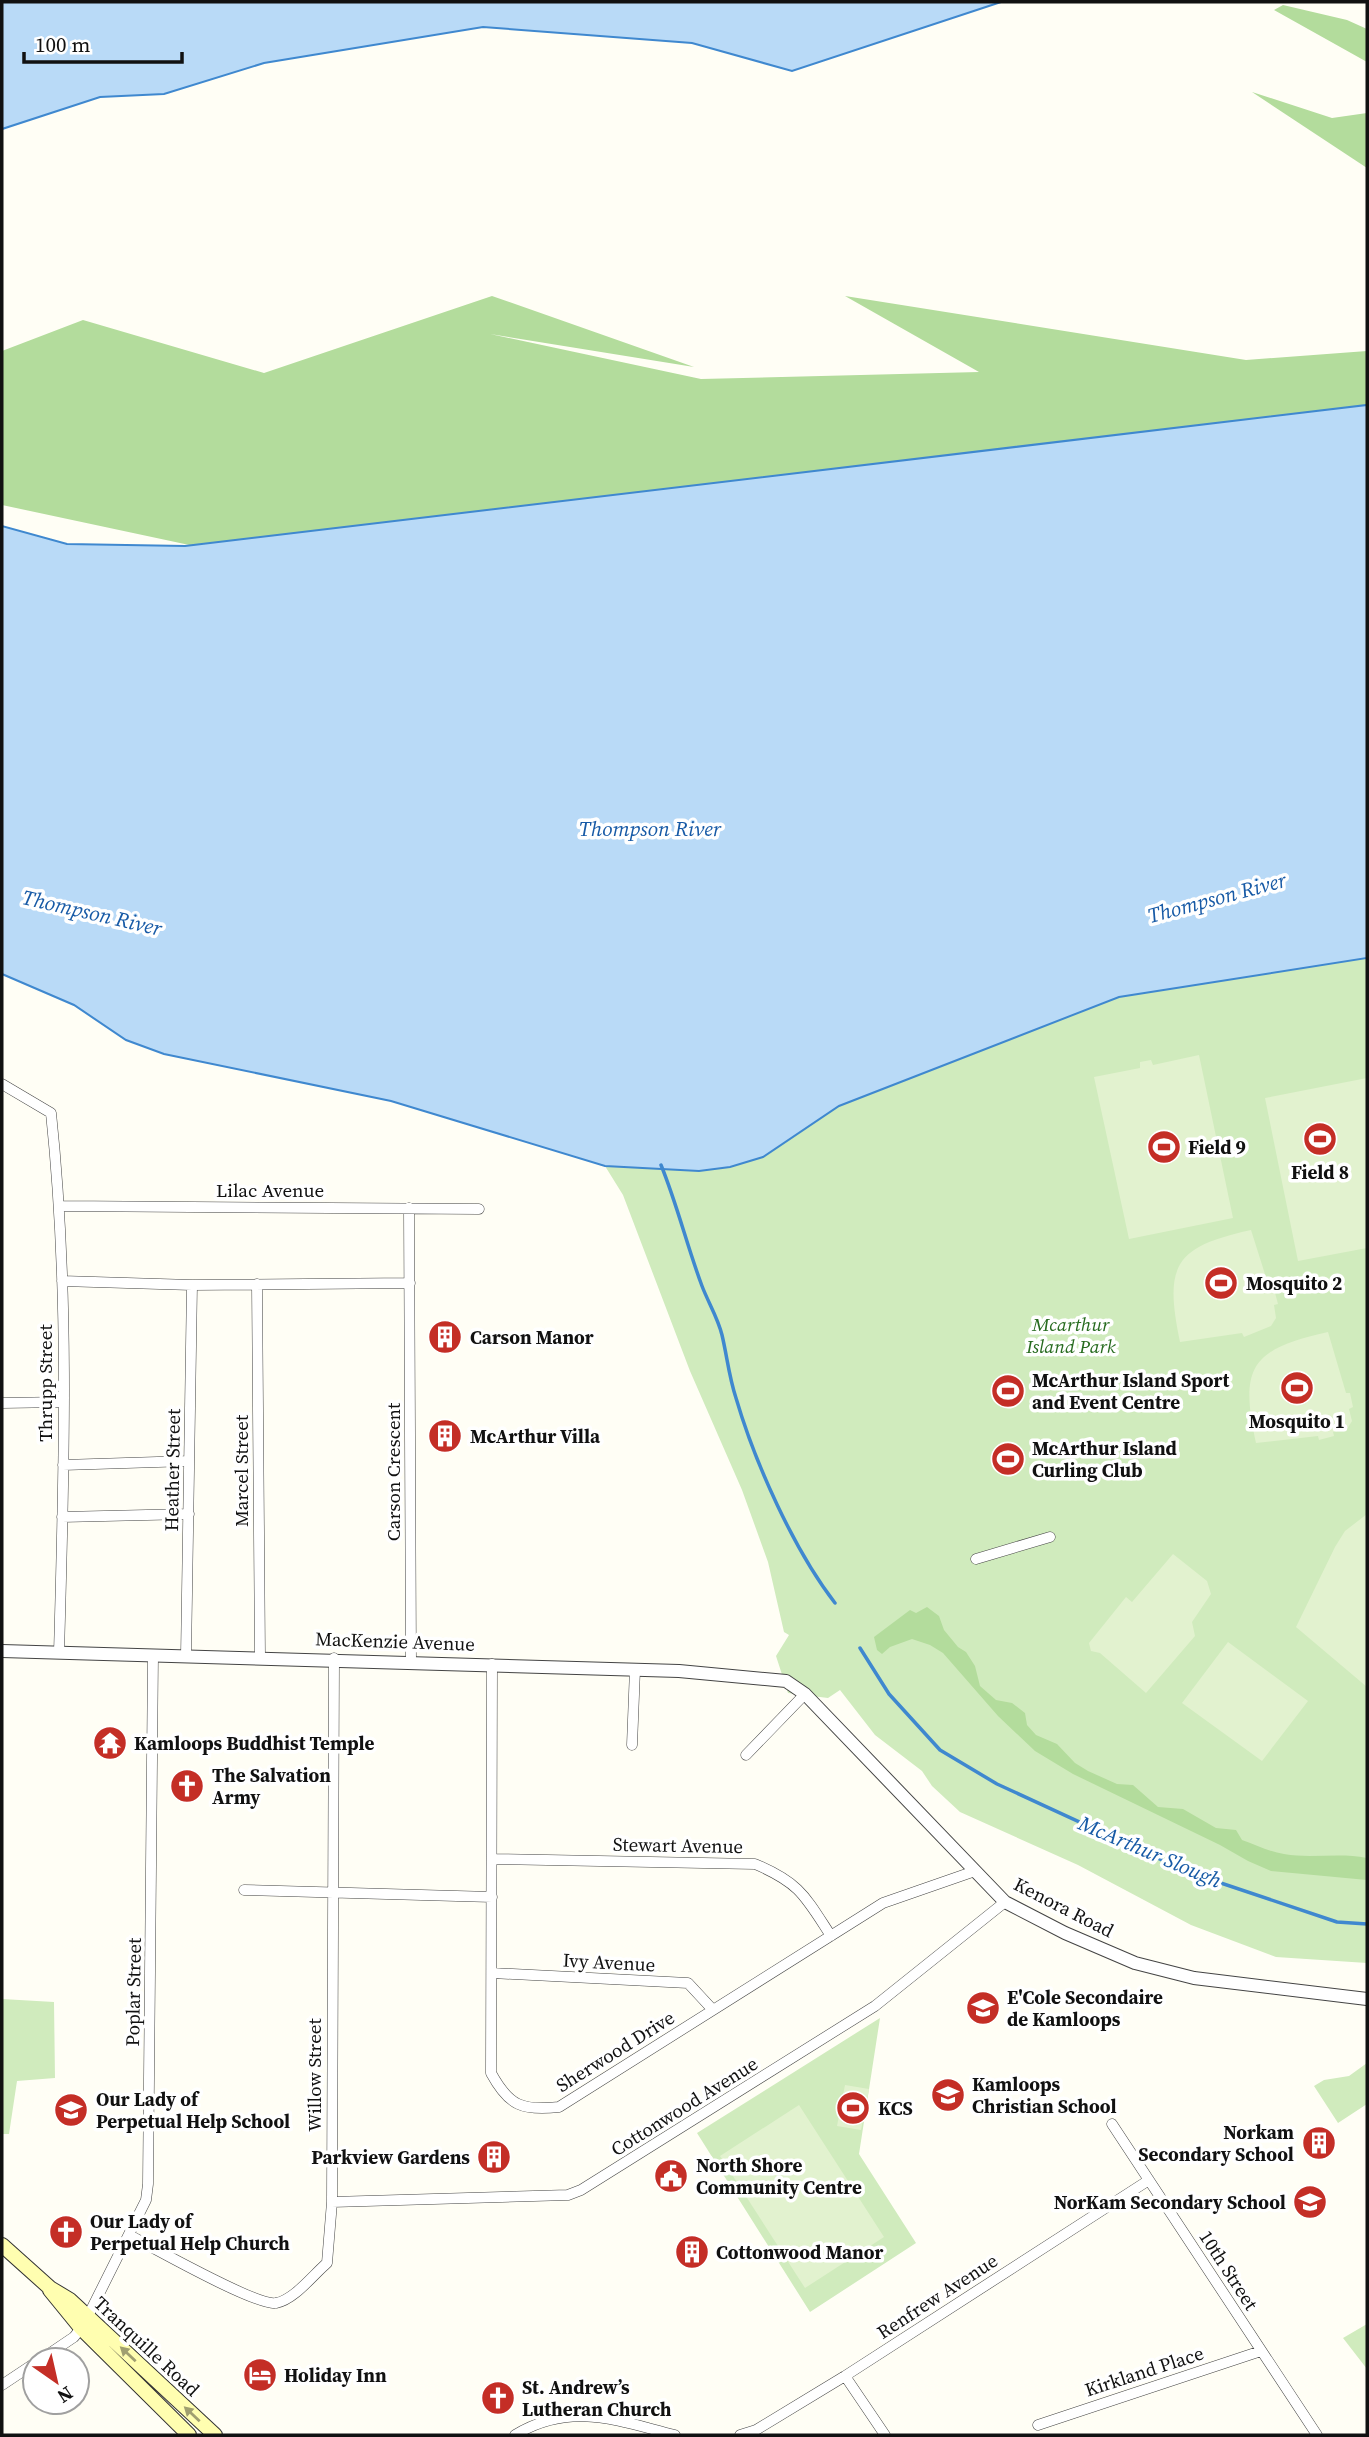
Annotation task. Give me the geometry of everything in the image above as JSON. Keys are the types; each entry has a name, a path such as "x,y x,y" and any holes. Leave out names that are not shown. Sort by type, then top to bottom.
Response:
{"main road":[{"name":"Tranquille Road","path":"2,2245 85,2322 215,2435"},
{"name":"Tranquille Road","path":"85,2322 189,2435"}],"street":[{"name":"Thrupp Street","path":"2,1084 51,1113 61,1206 64,1402 59,1653"},
{"name":"Lilac Avenue","path":"61,1206 480,1209"},
{"name":"Carson Crescent","path":"409,1209 411,1661"},
{"path":"62,1281 192,1284 410,1283"},
{"name":"Heather Street","path":"186,1656 192,1284"},
{"name":"Marcel Street","path":"257,1284 260,1657"},
{"path":"2,1403 64,1402"},
{"path":"63,1465 190,1461"},
{"path":"62,1517 190,1514"},
{"path":"976,1559 1051,1537"},
{"name":"MacKenzie Avenue","path":"2,1651 334,1658 635,1669 786,1681"},
{"name":"Poplar Street","path":"85,2322 146,2200 149,2184 153,1655"},
{"name":"Willow Street","path":"129,2235 249,2296 274,2304 285,2300 327,2263 332,2202 331,1893 334,1658"},
{"name":"Sherwood Drive","path":"492,1664 491,2073 503,2094 516,2104 534,2110 559,2107 883,1903 975,1871"},
{"path":"632,1745 635,1669"},
{"name":"Kenora Road","path":"786,1681 805,1694 1005,1902 1065,1933 1135,1963 1194,1978 1367,1998"},
{"path":"746,1755 805,1694"},
{"name":"Stewart Avenue","path":"492,1859 755,1864 784,1876 802,1890 831,1936"},
{"path":"244,1890 492,1897"},
{"name":"Cottonwood Avenue","path":"332,2202 568,2195 581,2190 875,2006 1005,1902"},
{"name":"Ivy Avenue","path":"492,1973 688,1983 713,2010"},
{"name":"10th Street","path":"1112,2124 1317,2435"},
{"name":"Renfrew Avenue","path":"740,2435 756,2430 845,2376 1149,2180"},
{"path":"61,2346 74,2337 85,2322"},
{"name":"Kirkland Place","path":"1038,2425 1261,2351"},
{"path":"2,2385 21,2372"},
{"path":"845,2376 885,2435"},
{"path":"516,2435 558,2418 589,2414 675,2435"}],"green space":[{"path":"1283,5 1347,20 1367,29 1367,62 1274,10"},
{"path":"1252,92 1332,118 1367,113 1367,168"},
{"path":"492,296 694,367 490,334 701,379 979,372 845,296 1246,360 1367,351 1367,418 382,586 2,505 2,351 83,320 264,373"},
{"name":"Mcarthur Island Park","path":"1367,958 1367,1963 1276,1957 1191,1925 1078,1865 960,1812 932,1786 922,1771 875,1735 840,1690 828,1698 788,1693 776,1656 789,1635 784,1632 768,1562 742,1490 690,1371 623,1195 605,1166 699,1171 730,1167 764,1157 839,1106 1119,997"},
{"name":"Field 9","path":"1199,1055 1233,1218 1129,1239 1094,1077 1140,1068 1140,1062 1151,1060 1153,1065"},
{"name":"Field 8","path":"1367,1078 1367,1248 1298,1261 1265,1098"},
{"name":"Mosquito 2","path":"1251,1230 1270,1290 1274,1289 1278,1304 1274,1305 1276,1318 1271,1326 1244,1337 1242,1333 1180,1342 1174,1294 1175,1277 1181,1264 1190,1253 1205,1244"},
{"name":"Mosquito 1","path":"1328,1332 1346,1393 1350,1393 1353,1407 1349,1409 1352,1421 1347,1429 1333,1432 1334,1436 1319,1440 1318,1436 1256,1443 1249,1396 1251,1379 1257,1365 1267,1354 1282,1346"},
{"path":"1367,1514 1367,1687 1296,1627 1345,1531"},
{"path":"1173,1554 1207,1581 1211,1594 1192,1622 1195,1636 1146,1693 1100,1653 1091,1651 1089,1643 1126,1597 1132,1602"},
{"path":"927,1607 939,1616 944,1630 958,1647 966,1652 975,1666 980,1686 996,1700 1012,1703 1025,1713 1027,1725 1036,1735 1057,1744 1075,1763 1117,1784 1133,1785 1158,1807 1183,1809 1216,1828 1236,1830 1242,1840 1268,1850 1294,1855 1367,1858 1367,1880 1271,1871 1248,1861 1073,1774 1035,1751 998,1716 943,1653 930,1645 912,1639 890,1647 882,1654 877,1650 874,1637 910,1610 916,1613"},
{"path":"1228,1642 1308,1701 1262,1761 1182,1703"},
{"path":"2,1999 54,2002 55,2078 17,2081 9,2134 2,2134"},
{"path":"880,2018 859,2154 916,2243 810,2312 697,2133"},
{"path":"1367,2063 1367,2104 1338,2123 1314,2086 1324,2080 1349,2076"},
{"name":"KCS","path":"845,2085 869,2089 861,2130 837,2126"},
{"path":"799,2105 884,2237 805,2288 720,2156"},
{"path":"1367,2324 1367,2369 1343,2338"}],"water":[{"path":"2,2 1001,2 792,71 692,43 483,27 264,63 164,94 100,97 2,129"},
{"name":"Thompson River","path":"1367,405 1367,958 1119,997 839,1106 763,1157 730,1167 699,1171 605,1166 391,1101 164,1054 126,1040 74,1005 2,974 2,526 67,544 185,546"}],"waterway":[{"path":"661,1165 702,1286 720,1329 734,1390 754,1450 791,1532 835,1603"},
{"name":"McArthur Slough","path":"860,1648 889,1694 940,1750 997,1784 1188,1872 1337,1922 1367,1924"}],"place":[{"name":"Field 8","path":"1320,1139"},
{"name":"Field 9","path":"1164,1147"},
{"name":"Mosquito 2","path":"1221,1283"},
{"name":"Carson Manor","path":"445,1337"},
{"name":"Mosquito 1","path":"1297,1388"},
{"name":"McArthur Island Sport and Event Centre","path":"1008,1391"},
{"name":"McArthur Villa","path":"445,1436"},
{"name":"McArthur Island Curling Club","path":"1008,1459"},
{"name":"Kamloops Buddhist Temple","path":"110,1743"},
{"name":"The Salvation Army","path":"187,1786"},
{"name":"E'Cole Secondaire de Kamloops","path":"983,2008"},
{"name":"Kamloops Christian School","path":"948,2095"},
{"name":"KCS","path":"853,2108"},
{"name":"Our Lady of Perpetual Help School","path":"71,2110"},
{"name":"Norkam Secondary School","path":"1319,2143"},
{"name":"Parkview Gardens","path":"494,2157"},
{"name":"North Shore Community Centre","path":"671,2176"},
{"name":"NorKam Secondary School","path":"1310,2202"},
{"name":"Our Lady of Perpetual Help Church","path":"66,2232"},
{"name":"Cottonwood Manor","path":"692,2252"},
{"name":"Holiday Inn","path":"260,2375"},
{"name":"St. Andrew’s Lutheran Church","path":"498,2398"}]}
